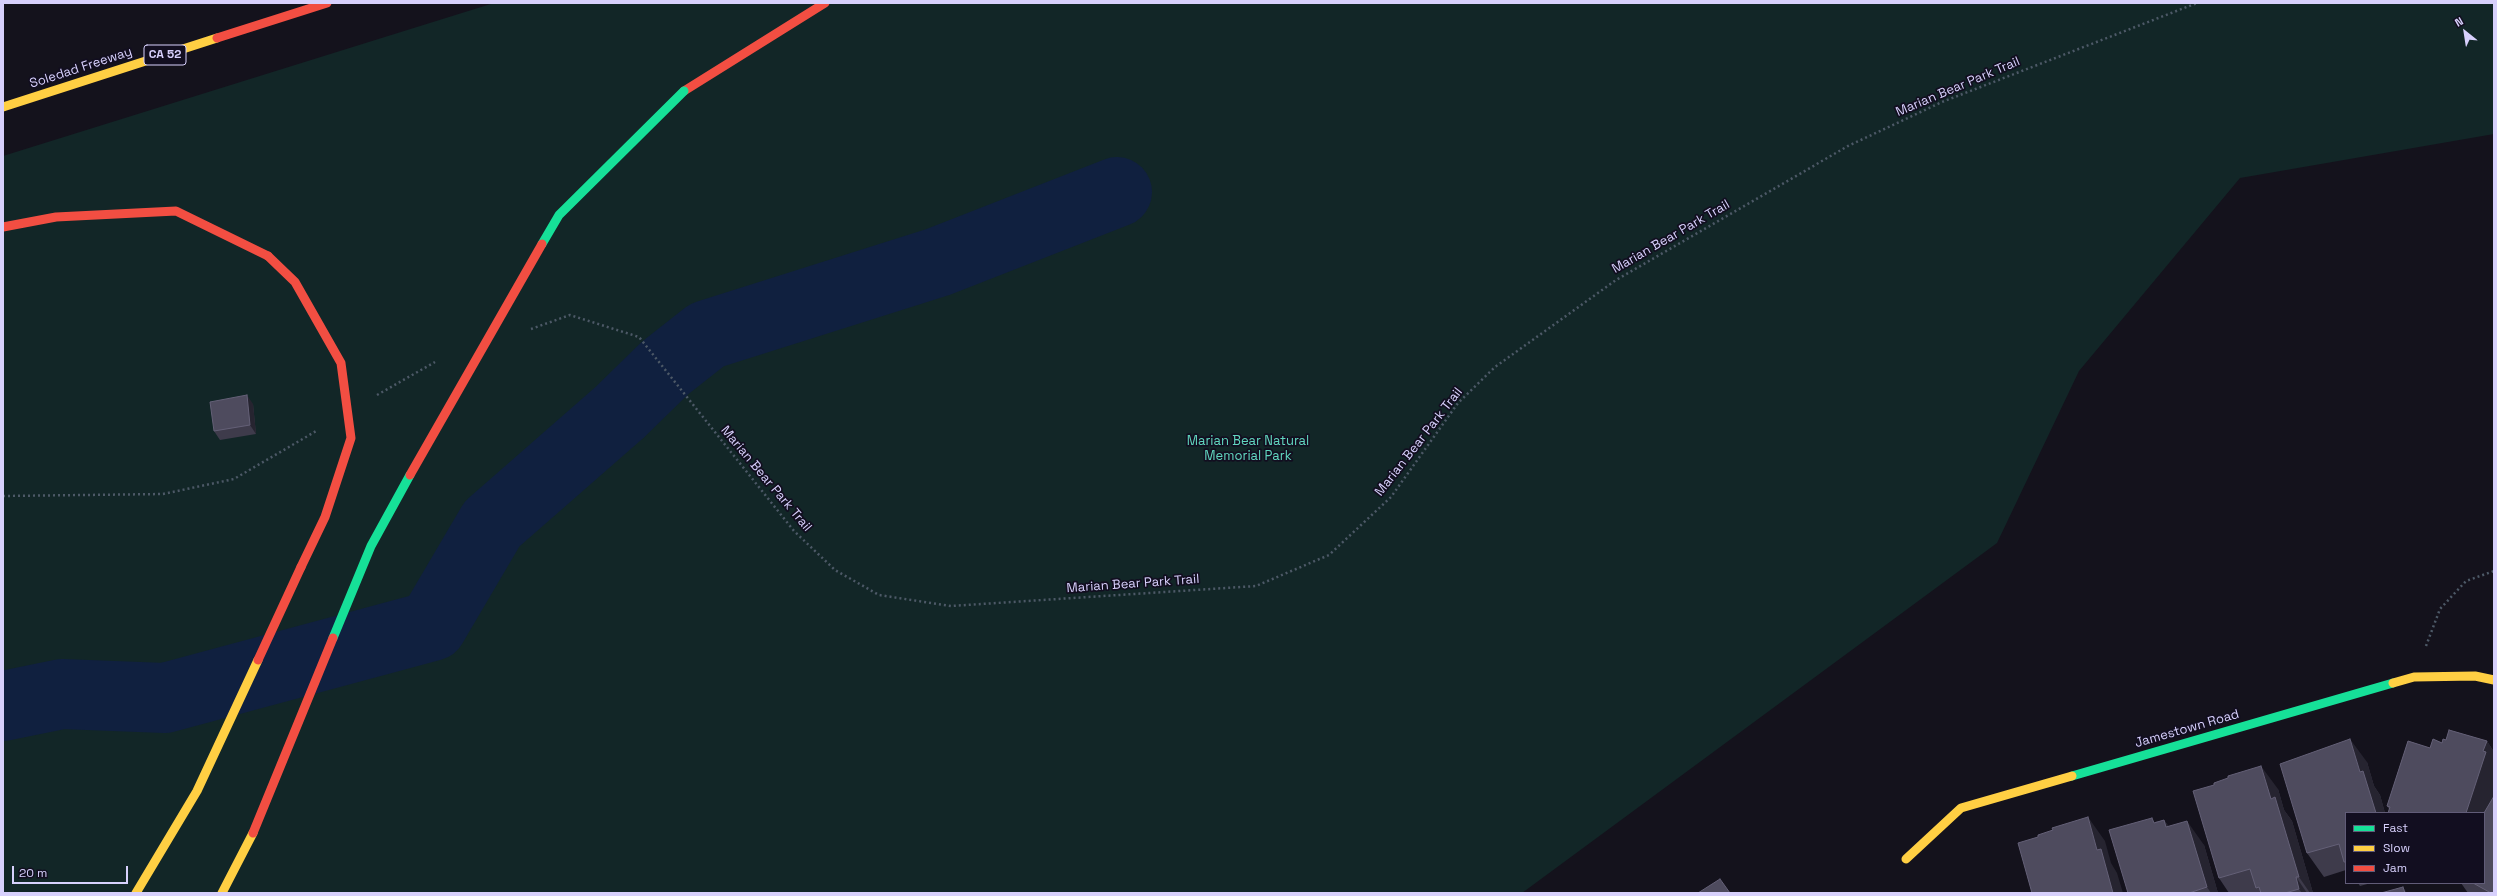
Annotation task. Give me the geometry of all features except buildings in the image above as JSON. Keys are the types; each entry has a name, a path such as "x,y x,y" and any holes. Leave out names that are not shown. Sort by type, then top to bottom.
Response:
{"main road":[{"name":"Soledad Freeway","path":"3,107 327,3"},
{"path":"222,893 253,833 371,546 465,377 559,215 684,90 825,3"},
{"path":"3,227 56,217 176,211 268,256 295,282 341,363 351,438 325,516 197,791 136,893"},
{"name":"Jamestown Road","path":"1906,859 1961,808 2414,677 2475,676 2494,680"},
{"path":"234,870 234,893"}],"path":[{"name":"Marian Bear Park Trail","path":"639,337 665,368 674,383 794,531 835,570 879,595 951,606 1256,586 1329,555 1391,497 1458,403 1495,367 1616,280 1854,143 1942,102 2197,3"},
{"path":"2414,677 2440,609 2466,581 2494,571"}],"green space":[{"name":"Marian Bear Natural Memorial Park","path":"494,3 2494,3 2494,134 2240,178 2079,371 1997,543 1522,893 3,893 3,156"}],"waterway":[{"path":"3,706 62,694 165,698 432,626 492,524 620,412 665,368 707,335 938,262 1117,192"}],"traffic: fast":[{"path":"542,244 559,215 684,91"},
{"path":"333,638 371,546 410,475"},
{"path":"2072,776 2393,683"}],"traffic: slow":[{"path":"3,107 217,38"},
{"path":"136,893 197,791 258,660"},
{"path":"2393,683 2414,677 2475,676 2494,680"},
{"path":"1906,859 1961,808 2072,776"},
{"path":"222,893 253,833"}],"traffic: jam":[{"path":"217,38 327,3"},
{"path":"684,91 825,3"},
{"path":"3,227 56,217 176,211 268,256"},
{"path":"410,475 542,244"},
{"path":"268,256 295,282 341,363 351,438 325,517 301,567"},
{"path":"258,660 301,567"},
{"path":"253,833 333,638"}]}
